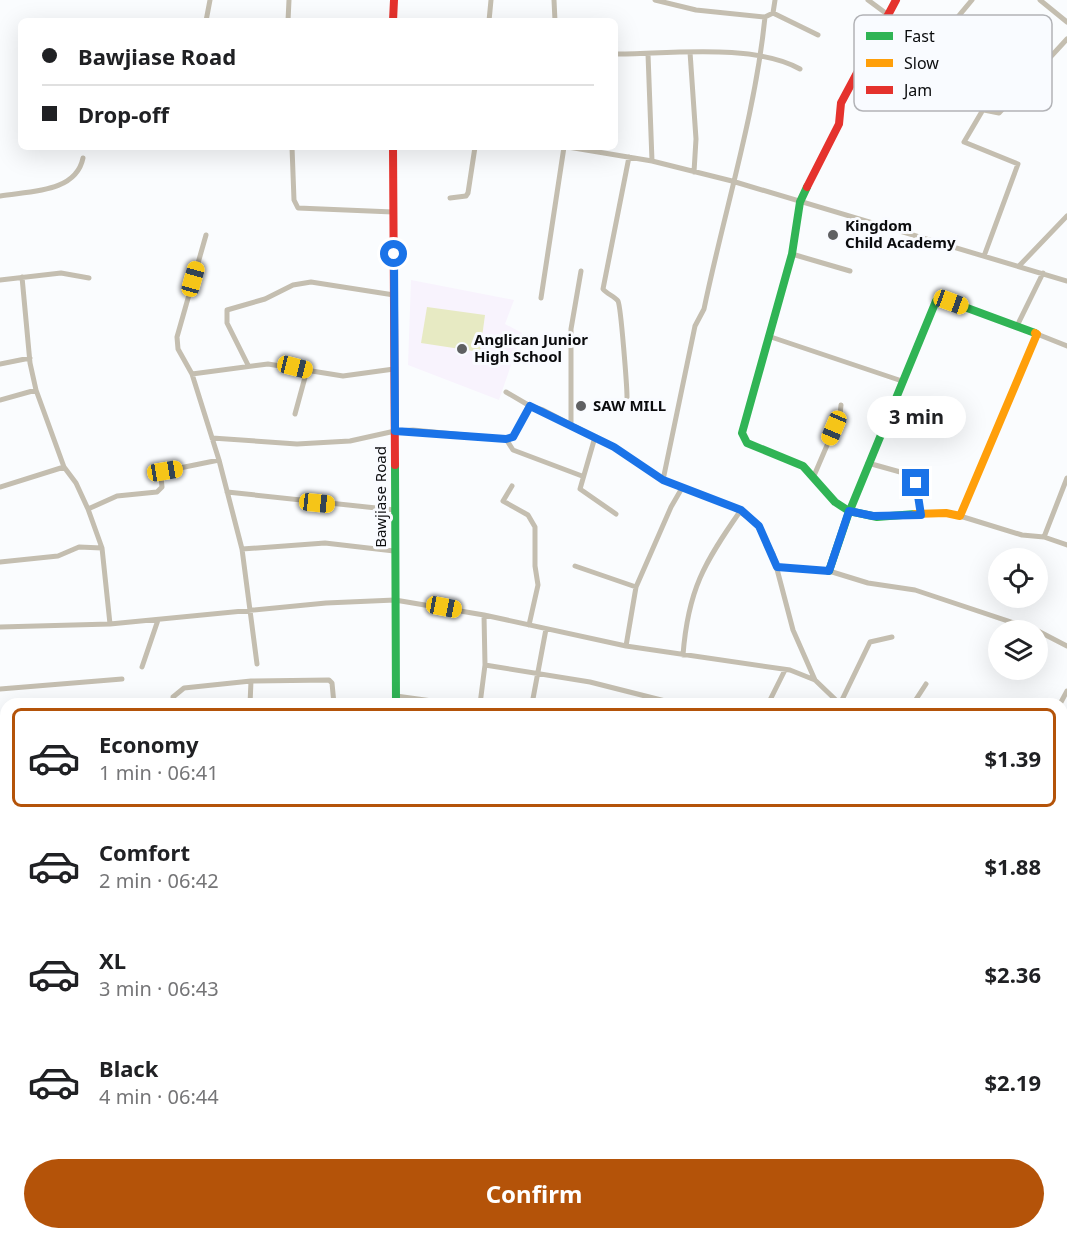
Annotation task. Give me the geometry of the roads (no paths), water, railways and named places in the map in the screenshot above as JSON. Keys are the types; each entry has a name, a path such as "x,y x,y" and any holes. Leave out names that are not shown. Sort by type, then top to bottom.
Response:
{"street":[{"path":"207,18 210,0"},
{"path":"288,18 289,0"},
{"path":"393,18 394,0"},
{"path":"489,18 491,0"},
{"path":"554,0 555,18"},
{"path":"655,0 696,10 765,17 773,13"},
{"path":"773,13 775,0"},
{"path":"867,0 887,15 896,0"},
{"path":"960,15 972,0"},
{"path":"1040,0 1067,22"},
{"path":"773,13 818,35"},
{"path":"663,480 695,326 704,309 760,55 765,17"},
{"path":"1052,55 1067,39"},
{"path":"690,52 696,139 694,172"},
{"path":"618,54 690,52 760,55 781,59 800,69"},
{"path":"648,54 652,161"},
{"path":"854,79 841,104 839,124 800,202 792,254 742,433 743,439 747,443 802,466 838,504 849,511 873,516 921,515 940,512 1022,536 1044,537 1067,545"},
{"path":"983,111 966,134 964,142 1018,164 984,256"},
{"path":"292,150 294,200 298,208 393,213"},
{"name":"Bawjiase Road","path":"393,150 396,698"},
{"path":"450,198 466,196 468,193 475,150"},
{"path":"541,298 566,150"},
{"path":"602,150 732,181 1067,280"},
{"path":"627,397 628,380 623,365 620,308 616,298 603,289 629,157"},
{"path":"0,196 66,183 75,175 83,158"},
{"path":"1019,266 1067,216"},
{"path":"206,235 177,337 178,349 192,374 219,460 242,549 257,664"},
{"path":"792,254 850,271"},
{"path":"571,424 572,329 581,272"},
{"path":"0,280 61,273 89,278"},
{"path":"1017,326 1044,273"},
{"path":"22,277 30,358 36,390 64,467 76,483 102,548 110,624"},
{"path":"248,365 227,323 227,310 265,299 293,285 311,282 394,295"},
{"path":"829,571 868,463 936,301 951,302 1067,346"},
{"path":"960,516 1037,334"},
{"path":"768,336 902,381"},
{"path":"0,364 30,358"},
{"path":"192,374 248,365 283,364 307,370 355,376 395,369"},
{"path":"295,414 307,370"},
{"path":"0,400 36,390"},
{"path":"506,392 595,437 663,480 741,510 759,526 777,567 793,630 815,680"},
{"path":"813,478 840,415 841,405"},
{"path":"212,438 309,443 350,441 395,431 506,439 513,437 530,406"},
{"path":"595,437 580,489 616,514"},
{"path":"506,439 513,450 582,476"},
{"path":"88,509 117,495 157,492 162,487 161,476 165,471 219,460"},
{"path":"868,463 911,475 916,483 921,515"},
{"path":"0,488 64,467"},
{"path":"1044,537 1067,478"},
{"path":"512,486 503,501 528,515 535,527 535,566 538,585 529,625"},
{"path":"626,645 636,587 670,507 682,488"},
{"path":"227,492 396,510"},
{"path":"683,655 693,590 713,551 741,510"},
{"path":"242,549 325,543 394,551"},
{"path":"0,562 57,556 79,547 102,548"},
{"path":"575,566 636,587"},
{"path":"777,567 829,571 868,583 915,590 1004,620"},
{"path":"0,627 110,624 326,603 395,600 484,615 626,645 785,670 815,680 835,698"},
{"path":"481,698 484,665 484,615"},
{"path":"142,667 158,620"},
{"path":"533,698 546,629"},
{"path":"1048,636 1067,645"},
{"path":"842,698 870,642 892,637"},
{"path":"484,665 590,682 653,698"},
{"path":"771,698 785,670"},
{"path":"0,689 122,680"},
{"path":"173,698 184,688 252,681 329,680 332,683 333,698"},
{"path":"251,698 252,681"},
{"path":"917,698 926,684"}],"place":[{"name":"Kingdom Child Academy","path":"833,235"},
{"name":"Anglican Junior High School","path":"462,349"},
{"name":"SAW MILL","path":"581,406"}]}
